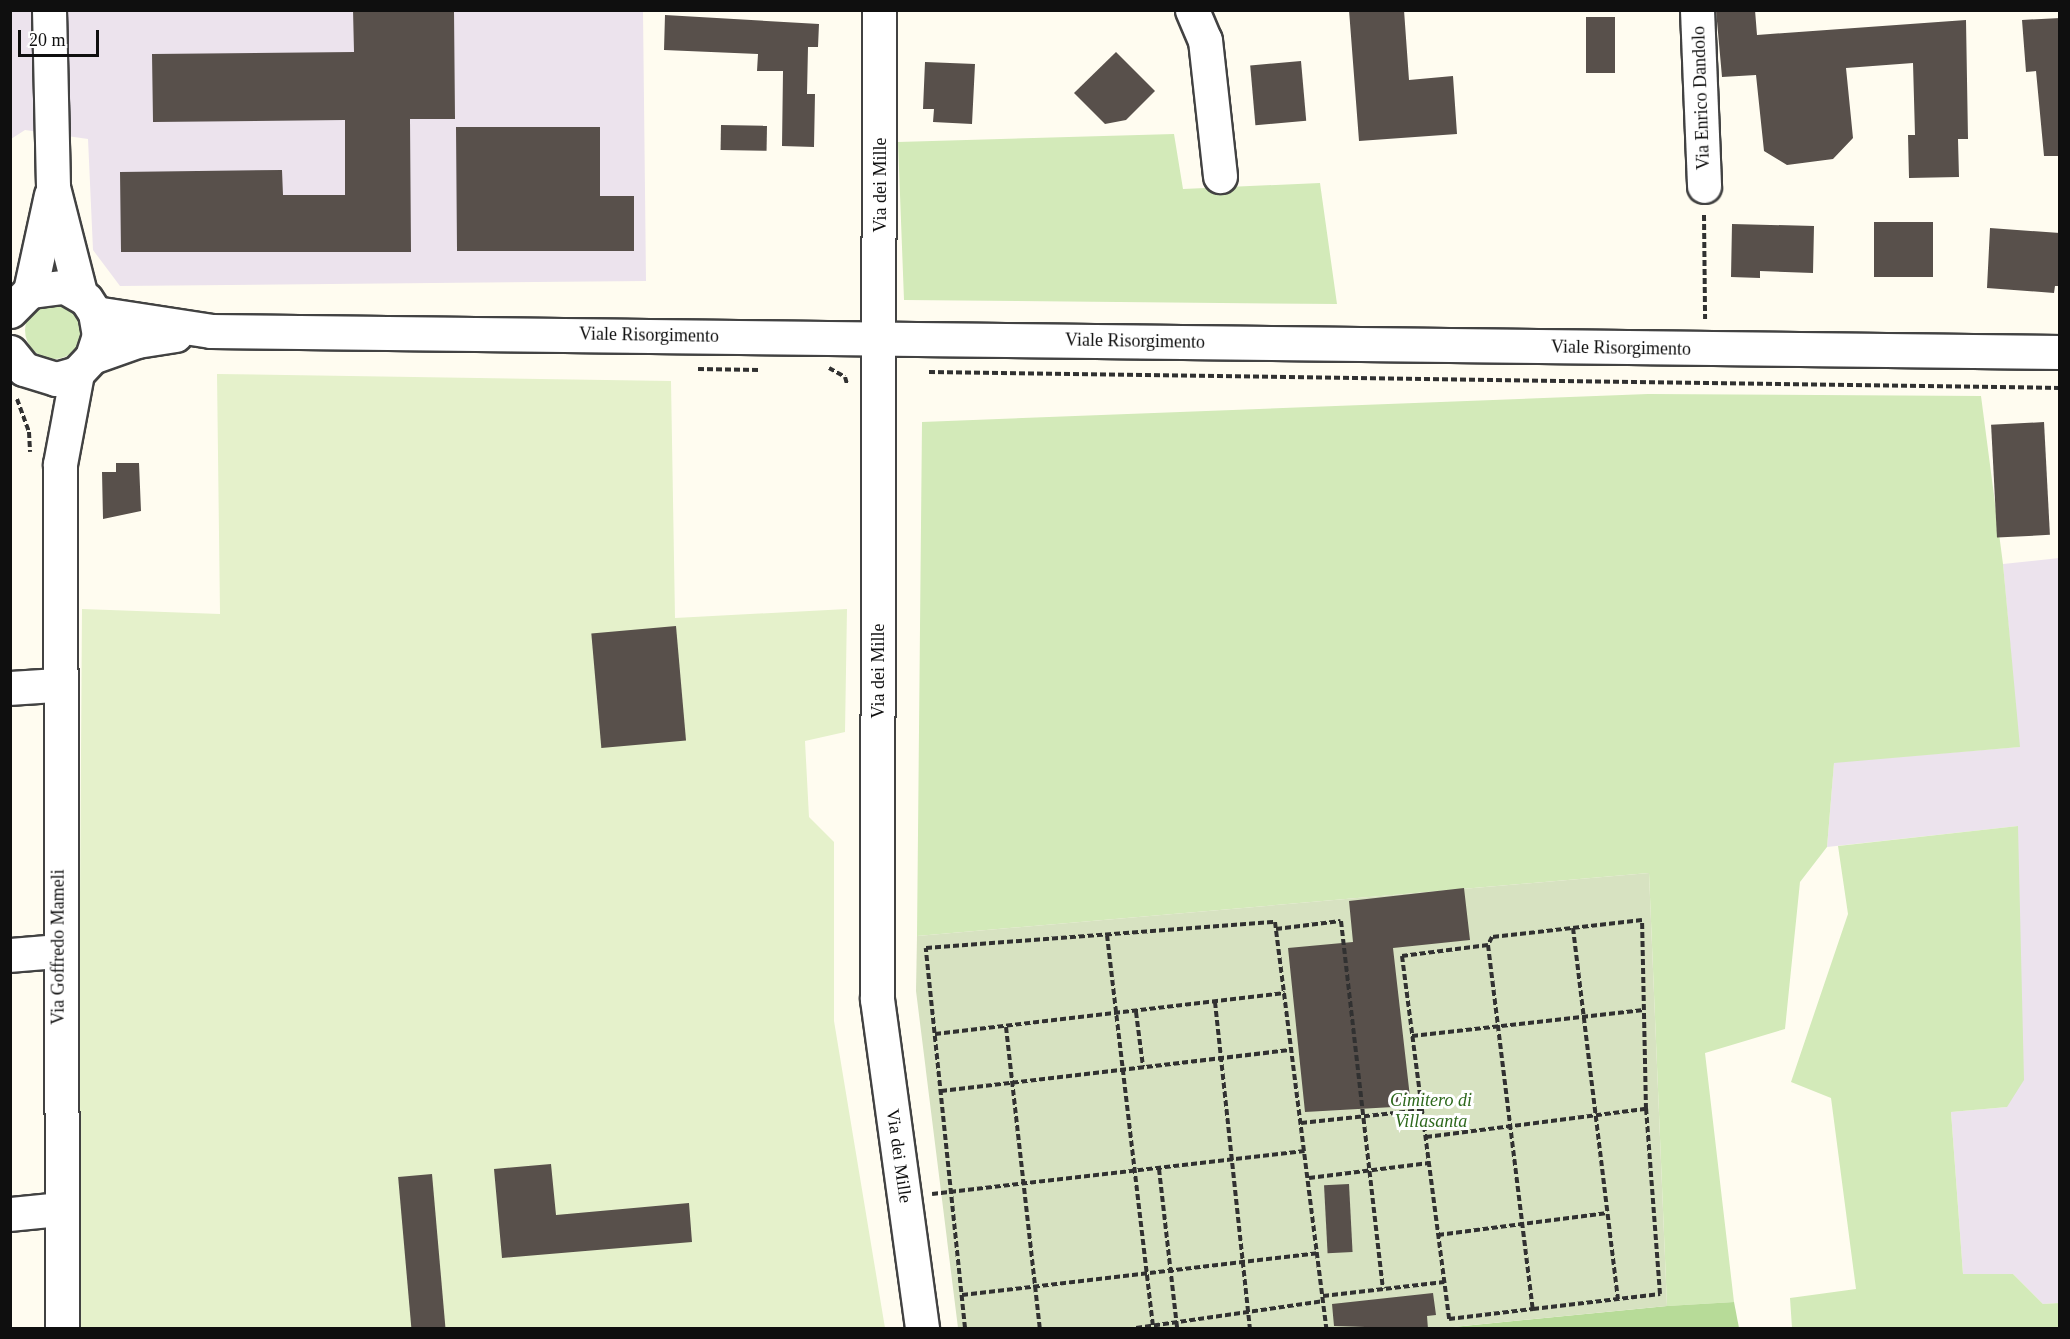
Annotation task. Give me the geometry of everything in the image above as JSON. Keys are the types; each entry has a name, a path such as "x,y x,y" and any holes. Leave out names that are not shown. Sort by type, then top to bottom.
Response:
{"street":[{"path":"49,10 53,187 87,303"},
{"name":"Via dei Mille","path":"879,10 882,338 877,999 922,1329"},
{"path":"1192,10 1205,40 1220,176"},
{"name":"Via Enrico Dandolo","path":"1697,10 1704,186"},
{"path":"17,301 53,187"},
{"name":"Viale Risorgimento","path":"17,301 57,285 87,303 211,331"},
{"name":"Via Goffredo Mameli","path":"48,451 99,335 87,303"},
{"name":"Viale Risorgimento","path":"40,377 56,379 136,341 211,331 1705,350 2060,352"},
{"path":"11,355 40,377"},
{"name":"Via Goffredo Mameli","path":"40,377 48,451 57,685 62,1329"},
{"path":"10,688 57,685"},
{"path":"10,955 58,951"},
{"path":"10,1214 60,1209"}],"path":[{"path":"1704,186 1705,350"},
{"path":"821,368 845,376 848,387"},
{"path":"691,369 771,369"},
{"path":"920,372 2060,388"},
{"path":"1488,945 1402,956 1449,1319 1660,1294 1646,1109 1642,920 1492,937 1488,945 1533,1309"},
{"path":"1276,929 1341,921 1361,1117 1383,1289"},
{"path":"965,1329 926,948 1275,922 1309,1178 1326,1329"},
{"path":"1573,928 1618,1299"},
{"path":"1107,935 1132,1172 1152,1327"},
{"path":"935,1034 1285,993"},
{"path":"1215,1002 1250,1329"},
{"path":"1413,1036 1644,1010"},
{"path":"1136,1011 1143,1067"},
{"path":"1006,1026 1040,1329"},
{"path":"941,1091 1292,1050"},
{"path":"1426,1137 1646,1109"},
{"path":"1301,1123 1422,1110"},
{"path":"904,1197 1305,1151"},
{"path":"1309,1178 1429,1163"},
{"path":"1159,1169 1177,1329"},
{"path":"1438,1235 1608,1213"},
{"path":"962,1295 1318,1252"},
{"path":"1323,1296 1444,1282"},
{"path":"1136,1329 1324,1301"}],"shaded area":[{"path":"11,11 643,11 646,281 120,286 93,250 88,139 25,130 11,139"},
{"path":"2059,558 2059,1303 2043,1304 2013,1274 1963,1274 1951,1112 2007,1107 2018,826 1827,847 1834,762 2019,747 2003,564"}],"green space":[{"path":"1174,134 1183,189 1320,183 1337,304 904,300 898,142"},
{"path":"48,301 60,301 75,309 83,324 83,336 75,351 60,359 48,359 33,351 25,336 25,324 33,309"},
{"path":"217,374 671,381 675,618 847,609 845,732 805,741 809,817 834,842 834,1021 885,1328 77,1328 82,609 220,614"},
{"path":"1648,394 1981,396 2003,564 2020,747 1834,763 1827,847 1800,882 1785,1029 1705,1053 1734,1302 1667,1306 1649,873 917,936 922,422"},
{"path":"2018,826 2024,1080 2007,1107 1951,1112 1963,1274 2013,1274 2043,1304 2059,1303 2059,1328 1792,1328 1790,1298 1856,1289 1831,1098 1791,1082 1848,914 1838,846"},
{"name":"Cimitero di Villasanta","path":"1649,873 1667,1306 1443,1328 958,1328 916,991 917,936"},
{"path":"1734,1302 1739,1328 1443,1328 1667,1306"}],"building":[{"path":"353,10 454,10 455,119 410,119 411,252 121,252 120,172 282,170 283,195 345,195 345,120 153,122 152,54 354,52"},
{"path":"1349,10 1404,10 1409,80 1453,76 1457,134 1359,141"},
{"path":"1716,10 1755,10 1757,35 1966,20 1968,139 1958,139 1959,177 1909,178 1908,135 1915,135 1913,63 1846,68 1853,138 1833,159 1787,165 1764,151 1756,75 1722,77"},
{"path":"665,15 819,24 818,47 808,47 807,94 815,94 814,147 782,146 783,71 757,71 758,54 664,50"},
{"path":"1586,17 1615,17 1615,73 1586,73"},
{"path":"2060,18 2060,156 2044,156 2036,71 2026,72 2022,20"},
{"path":"1116,52 1155,91 1126,120 1105,124 1074,93"},
{"path":"1301,61 1306,121 1255,125 1250,65"},
{"path":"925,62 975,64 972,124 933,122 934,109 923,109"},
{"path":"721,125 767,126 767,151 721,150"},
{"path":"456,127 600,127 600,196 634,196 634,251 457,251"},
{"path":"1874,222 1933,222 1933,277 1874,277"},
{"path":"1732,224 1814,226 1813,273 1760,271 1760,278 1731,277"},
{"path":"1990,228 2060,233 2060,286 2055,286 2054,293 1987,288"},
{"path":"2044,422 2050,535 1997,538 1991,425"},
{"path":"116,463 139,463 141,511 103,519 102,472 116,472"},
{"path":"676,626 686,741 601,748 591,633"},
{"path":"1464,888 1470,940 1393,948 1411,1106 1305,1112 1288,948 1353,942 1349,901"},
{"path":"551,1164 556,1215 689,1203 692,1242 502,1258 494,1169"},
{"path":"432,1174 445,1328 411,1328 398,1177"},
{"path":"1349,1184 1353,1252 1328,1253 1324,1185"},
{"path":"1433,1293 1436,1315 1427,1316 1428,1329 1334,1326 1332,1304"}]}
